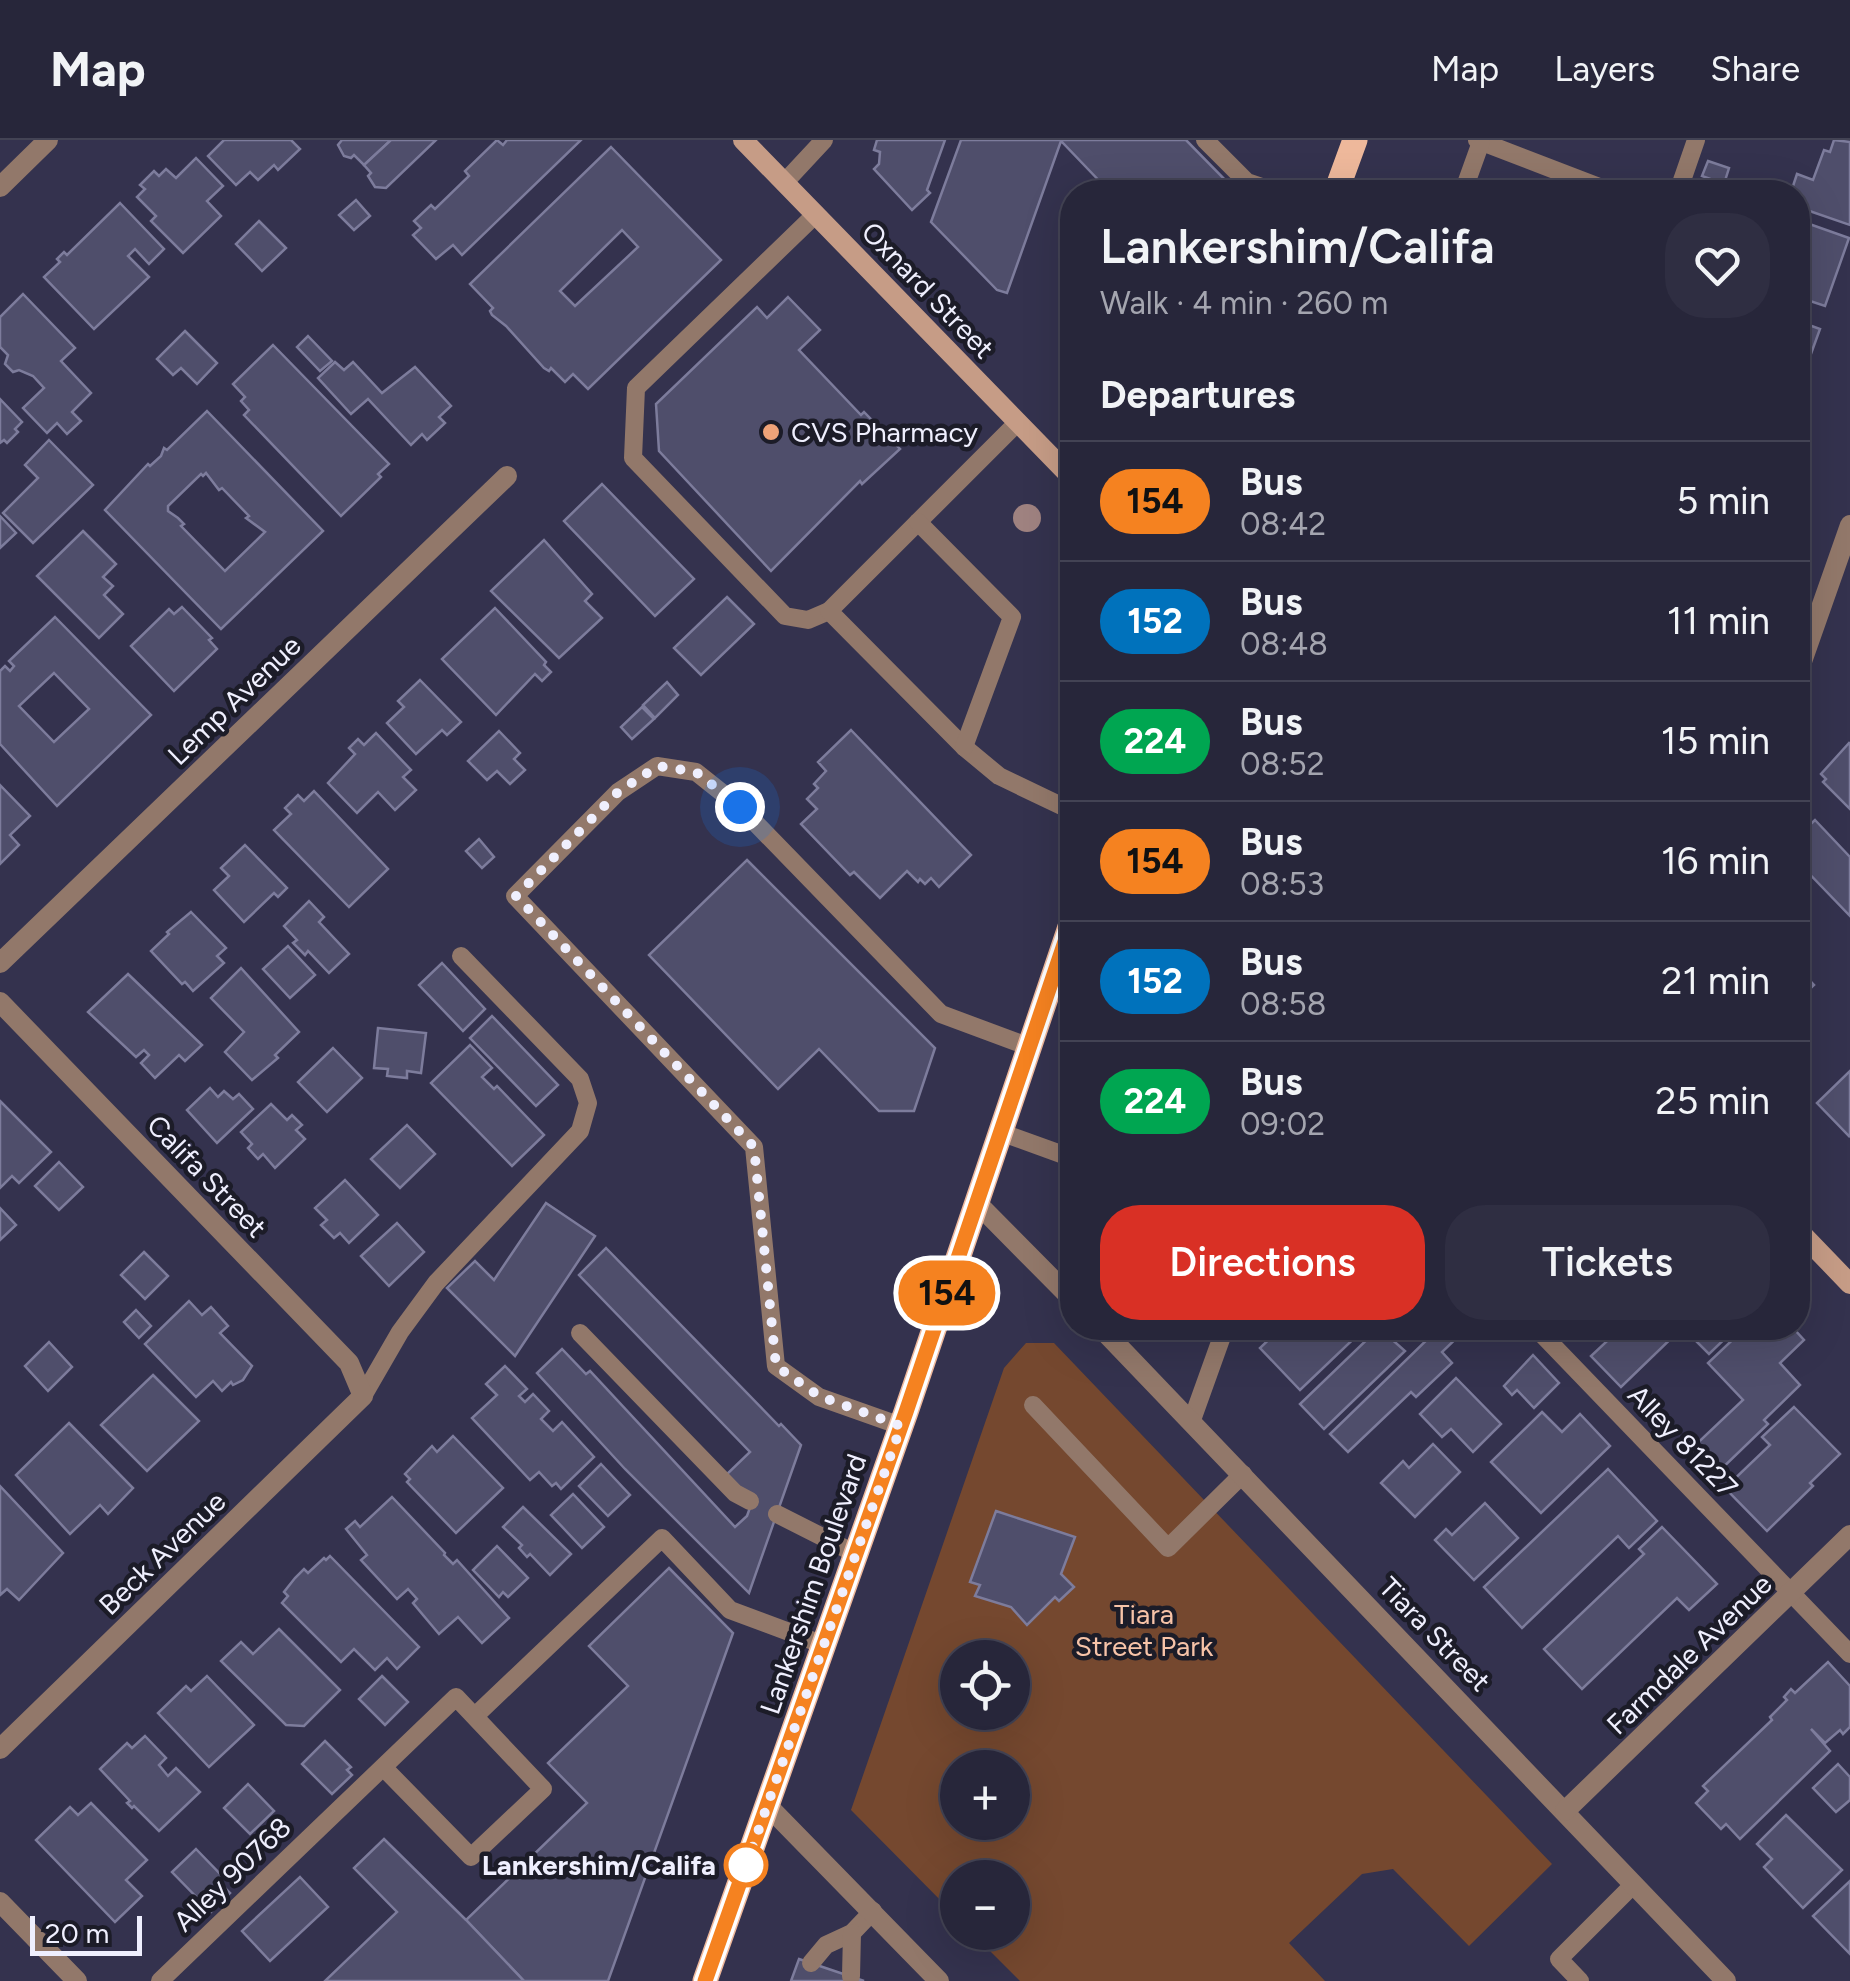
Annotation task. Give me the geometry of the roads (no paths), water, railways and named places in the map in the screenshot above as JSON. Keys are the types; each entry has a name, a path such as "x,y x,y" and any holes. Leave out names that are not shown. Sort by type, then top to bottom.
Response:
{"main road":[{"name":"Oxnard Street","path":"743,140 1060,466"},
{"path":"1340,180 1355,140"},
{"name":"Lankershim Boulevard","path":"705,1981 1060,962"},
{"path":"1810,1242 1850,1284"}],"street":[{"path":"0,186 48,140"},
{"name":"Lemp Avenue","path":"0,963 506,476"},
{"path":"1810,638 1850,524"},
{"name":"Califa Street","path":"0,1002 350,1364 363,1396"},
{"path":"978,1204 1060,1286"},
{"name":"Tiara Street","path":"1113,1340 1726,1981"},
{"name":"Beck Avenue","path":"0,1750 363,1396"},
{"name":"Farmdale Avenue","path":"1566,1811 1850,1535"},
{"path":"767,1805 939,1981"},
{"path":"0,1902 77,1981"}],"lane":[{"path":"784,183 824,140"},
{"path":"1206,140 1245,180"},
{"path":"1682,180 1696,140"},
{"path":"1467,180 1479,141 1581,180"},
{"path":"816,214 636,388 632,458 785,616 808,620 830,611 1018,422"},
{"path":"918,522 1012,617 964,747"},
{"path":"830,611 964,747 999,776 1060,805"},
{"path":"901,1426 819,1396 776,1366 754,1147 516,896 618,792 658,766 696,772 740,807 941,1014 1030,1047"},
{"path":"363,1396 400,1332 436,1283 580,1131 588,1103 580,1078 461,956"},
{"path":"1000,1132 1060,1154"},
{"path":"580,1333 735,1493 750,1501"},
{"path":"1192,1420 1221,1340"},
{"name":"Alley 81227","path":"1548,1340 1850,1654"},
{"path":"1033,1405 1168,1548 1243,1474"},
{"path":"777,1514 856,1554"},
{"path":"383,1767 471,1857 543,1788 474,1716 662,1538 730,1610 824,1645"},
{"name":"Alley 90768","path":"160,1981 456,1697 474,1716"},
{"path":"1580,1981 1559,1959 1634,1884"},
{"path":"811,1963 826,1945 852,1933 873,1911"},
{"path":"851,1976 852,1933"}],"place":[{"name":"CVS Pharmacy","path":"771,432"},
{"name":"Lankershim/Califa","path":"746,1865"}],"park label":[{"name":"Tiara Street Park","path":"1144,1630"}]}
